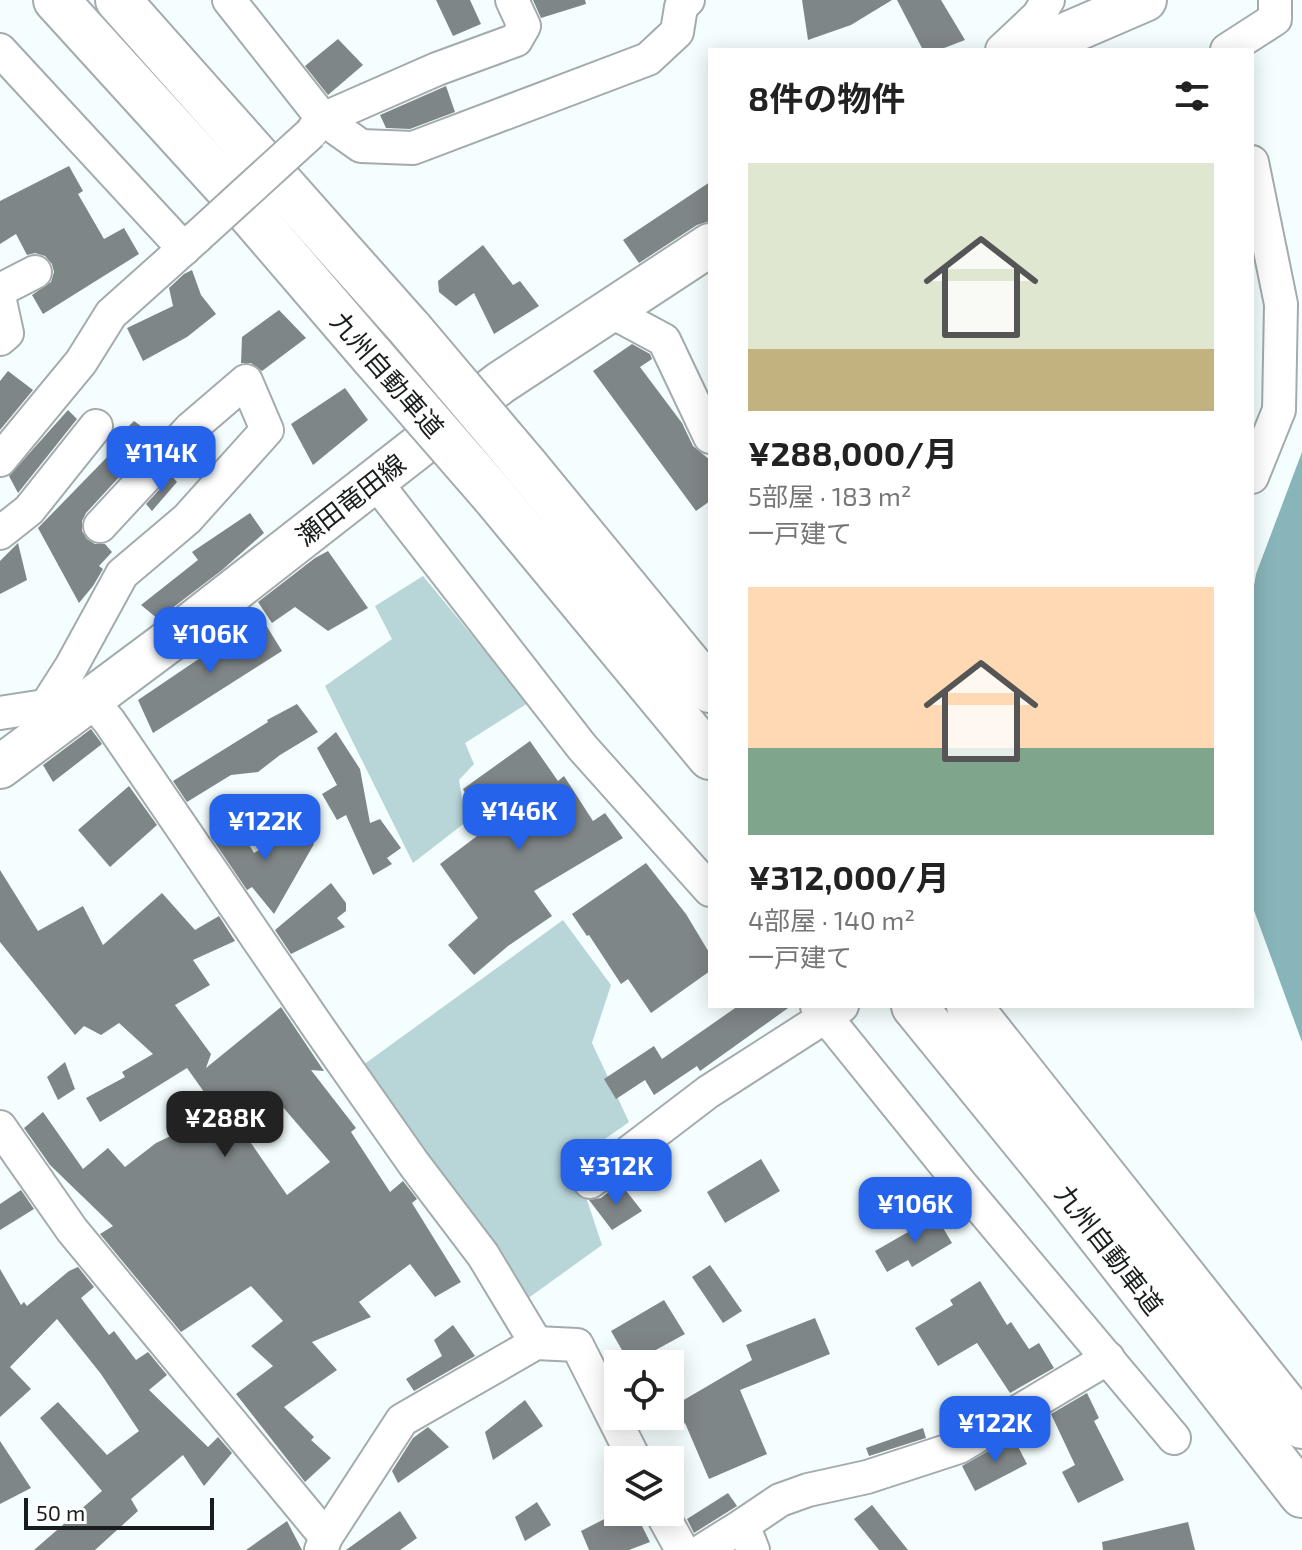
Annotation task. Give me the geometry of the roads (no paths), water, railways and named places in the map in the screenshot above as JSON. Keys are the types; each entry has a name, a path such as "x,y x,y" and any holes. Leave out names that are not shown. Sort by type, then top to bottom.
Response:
{"highway":[{"name":"九州自動車道","path":"56,0 239,201 493,495 708,755"},
{"name":"九州自動車道","path":"118,0 411,330 708,688"},
{"name":"九州自動車道","path":"916,1008 1067,1194 1302,1495"},
{"name":"九州自動車道","path":"971,1008 1302,1426"}],"main road":[{"path":"1034,48 1145,0"},
{"name":"瀬田竜田線","path":"0,767 173,638 500,383 708,246"}],"street":[{"path":"229,0 317,126 361,146 413,148 648,59 677,32 683,2"},
{"path":"0,460 81,362 111,314 317,126 437,69 516,40 524,26 512,0"},
{"path":"1004,48 1038,16 1048,0"},
{"path":"1230,48 1275,19 1275,0"},
{"path":"0,50 190,243"},
{"path":"1254,172 1281,304 1279,410 1254,472"},
{"path":"0,290 35,272"},
{"path":"0,301 7,333 0,339"},
{"path":"610,311 664,340 708,433"},
{"path":"46,706 122,574 187,519 267,430 246,381 190,429 100,526"},
{"path":"0,533 29,510 96,426"},
{"path":"374,480 582,747 708,888"},
{"path":"0,713 90,699 109,721 406,1152 483,1255 536,1343"},
{"path":"590,1182 708,1092 829,1010 960,1183 1174,1438"},
{"path":"0,1127 11,1166 72,1230 323,1544 402,1420 536,1343 577,1345 628,1446"},
{"path":"703,1550 748,1537 780,1500 808,1490 867,1477 959,1447 1108,1358"},
{"path":"669,1526 682,1550"}]}
